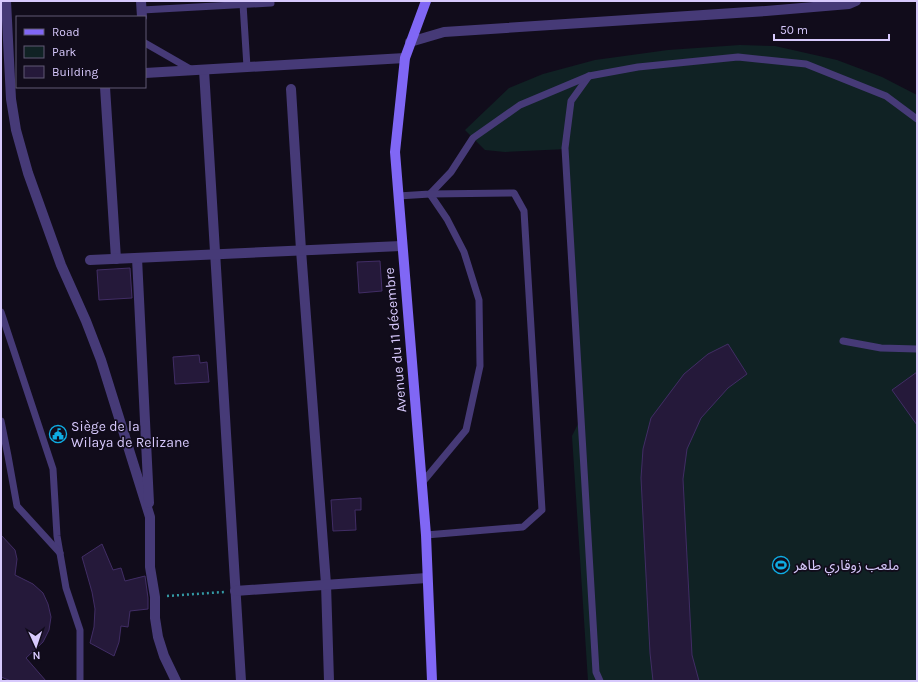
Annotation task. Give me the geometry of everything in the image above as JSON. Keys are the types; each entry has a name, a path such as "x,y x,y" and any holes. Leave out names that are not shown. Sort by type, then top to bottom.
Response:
{"street":[{"path":"6,1 11,99 16,130 28,173 60,265 86,322 101,360 150,517"},
{"name":"Avenue du 11 décembre","path":"426,1 405,58 395,152 401,246 426,535 432,681"},
{"path":"410,42 444,32 766,11 849,4 856,1"},
{"path":"146,73 405,58"},
{"path":"204,70 241,681"},
{"path":"105,88 116,259"},
{"path":"291,89 301,250 326,584 329,681"},
{"path":"90,260 401,246"},
{"path":"137,258 150,517 150,567 155,597 155,618 158,637 164,656 176,681"},
{"path":"235,591 427,578"}],"lane":[{"path":"142,9 271,2"},
{"path":"243,4 247,67"},
{"path":"146,43 192,70"},
{"path":"430,194 451,172 473,138 520,105 589,76 638,67 738,57 806,64 886,96 917,119"},
{"path":"589,76 571,101 565,148 596,672 600,681"},
{"path":"398,196 514,193 524,211 542,510 522,527 426,535"},
{"path":"421,484 466,430 480,366 479,300 464,252 447,218 430,194"},
{"path":"1,312 53,469 57,536 66,588 80,630 80,681"},
{"path":"844,341 881,348 917,349"},
{"path":"1,421 17,506 60,553"}],"path":[{"path":"155,597 235,591"}],"green space":[{"path":"740,45 775,46 837,60 882,77 917,95 917,681 588,681 572,436 582,416 567,149 505,152 485,150 465,130 509,88 543,74 595,60 668,50"}],"building":[{"path":"380,261 382,291 359,293 357,262"},
{"path":"130,268 132,298 99,300 97,270"},
{"path":"728,344 747,374 728,388 701,418 687,449 683,479 692,655 699,681 653,681 650,653 641,478 643,449 651,418 684,374 708,354"},
{"path":"199,355 200,363 207,362 209,382 175,384 173,357"},
{"path":"917,372 917,425 892,390"},
{"path":"361,498 361,510 355,510 356,530 333,531 331,500"},
{"path":"1,535 15,550 17,559 15,575 33,584 43,593 48,604 51,617 49,630 43,642 26,658 46,681 11,681 1,677"},
{"path":"102,544 113,570 121,568 125,581 145,576 148,598 148,609 130,611 128,627 121,626 119,642 114,656 90,643 94,627 95,609 92,592 82,557"}],"place":[{"name":"Siège de la Wilaya de Relizane","path":"58,434"},
{"name":"ملعب زوقاري طاهر","path":"781,565"}]}
